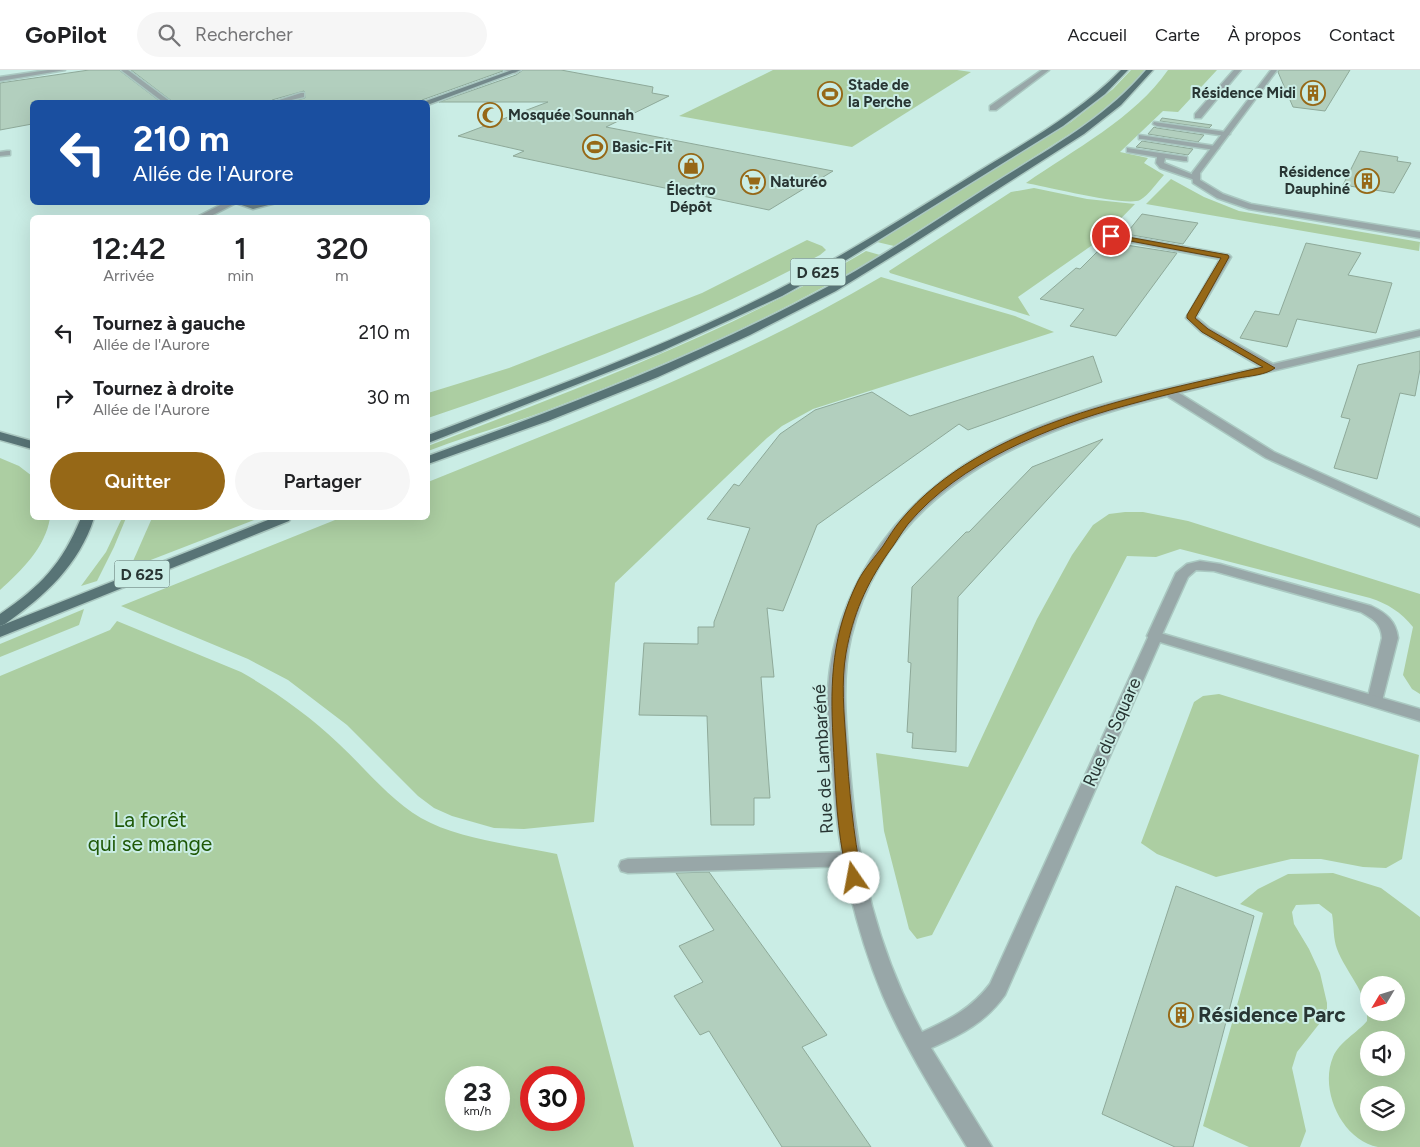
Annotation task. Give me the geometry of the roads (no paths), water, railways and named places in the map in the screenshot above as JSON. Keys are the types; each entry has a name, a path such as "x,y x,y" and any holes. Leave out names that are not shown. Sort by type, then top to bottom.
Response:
{"main road":[{"name":"D 625","path":"430,438 658,349 786,290 853,252 1060,124 1103,93 1125,70"},
{"name":"D 625","path":"430,459 560,412 629,384 728,341 807,302 876,262 1087,127 1125,98 1150,70"},
{"path":"0,436 30,444"},
{"path":"0,621 30,598 64,565 79,541 86,520"},
{"name":"D 625","path":"0,632 279,520"}],"street":[{"path":"0,79 62,70"},
{"path":"124,70 164,100"},
{"path":"430,101 513,70"},
{"path":"993,108 1046,70"},
{"path":"1198,116 1238,70"},
{"path":"1195,178 1196,173 1274,70"},
{"path":"284,100 301,95"},
{"path":"1157,124 1226,134"},
{"path":"1142,137 1215,148"},
{"path":"1130,150 1184,159"},
{"path":"1161,155 1160,163 1163,166 1195,178 1199,184 1211,191 1238,202 1263,209 1420,235"},
{"path":"206,215 229,205"},
{"path":"246,205 260,209 269,205"},
{"path":"1111,236 1226,257 1191,318 1205,330 1271,368"},
{"name":"Rue de Lambaréné","path":"980,1147 929,1066 895,1000 877,955 858,896 850,859 843,797 838,673 840,653 850,614 864,580 892,538 916,509 957,475 988,456 1020,440 1068,420 1103,409 1420,333"},
{"path":"1169,392 1270,455 1420,523"},
{"name":"Rue du Square","path":"917,1044 972,1018 983,1009 998,989 1185,570 1192,566 1215,567 1366,609 1387,621 1390,638 1375,702"},
{"path":"1155,636 1420,715"},
{"path":"628,866 850,859"}],"place":[{"name":"Résidence Midi","path":"1313,93"},
{"name":"Stade de la Perche","path":"830,94"},
{"name":"Mosquée Sounnah","path":"490,115"},
{"name":"Basic-Fit","path":"595,147"},
{"name":"Électro Dépôt","path":"691,166"},
{"name":"Résidence Dauphiné","path":"1367,181"},
{"name":"Naturéo","path":"753,182"},
{"name":"Résidence Parc","path":"1181,1015"}],"park label":[{"name":"La forêt qui se mange","path":"150,832"}]}
